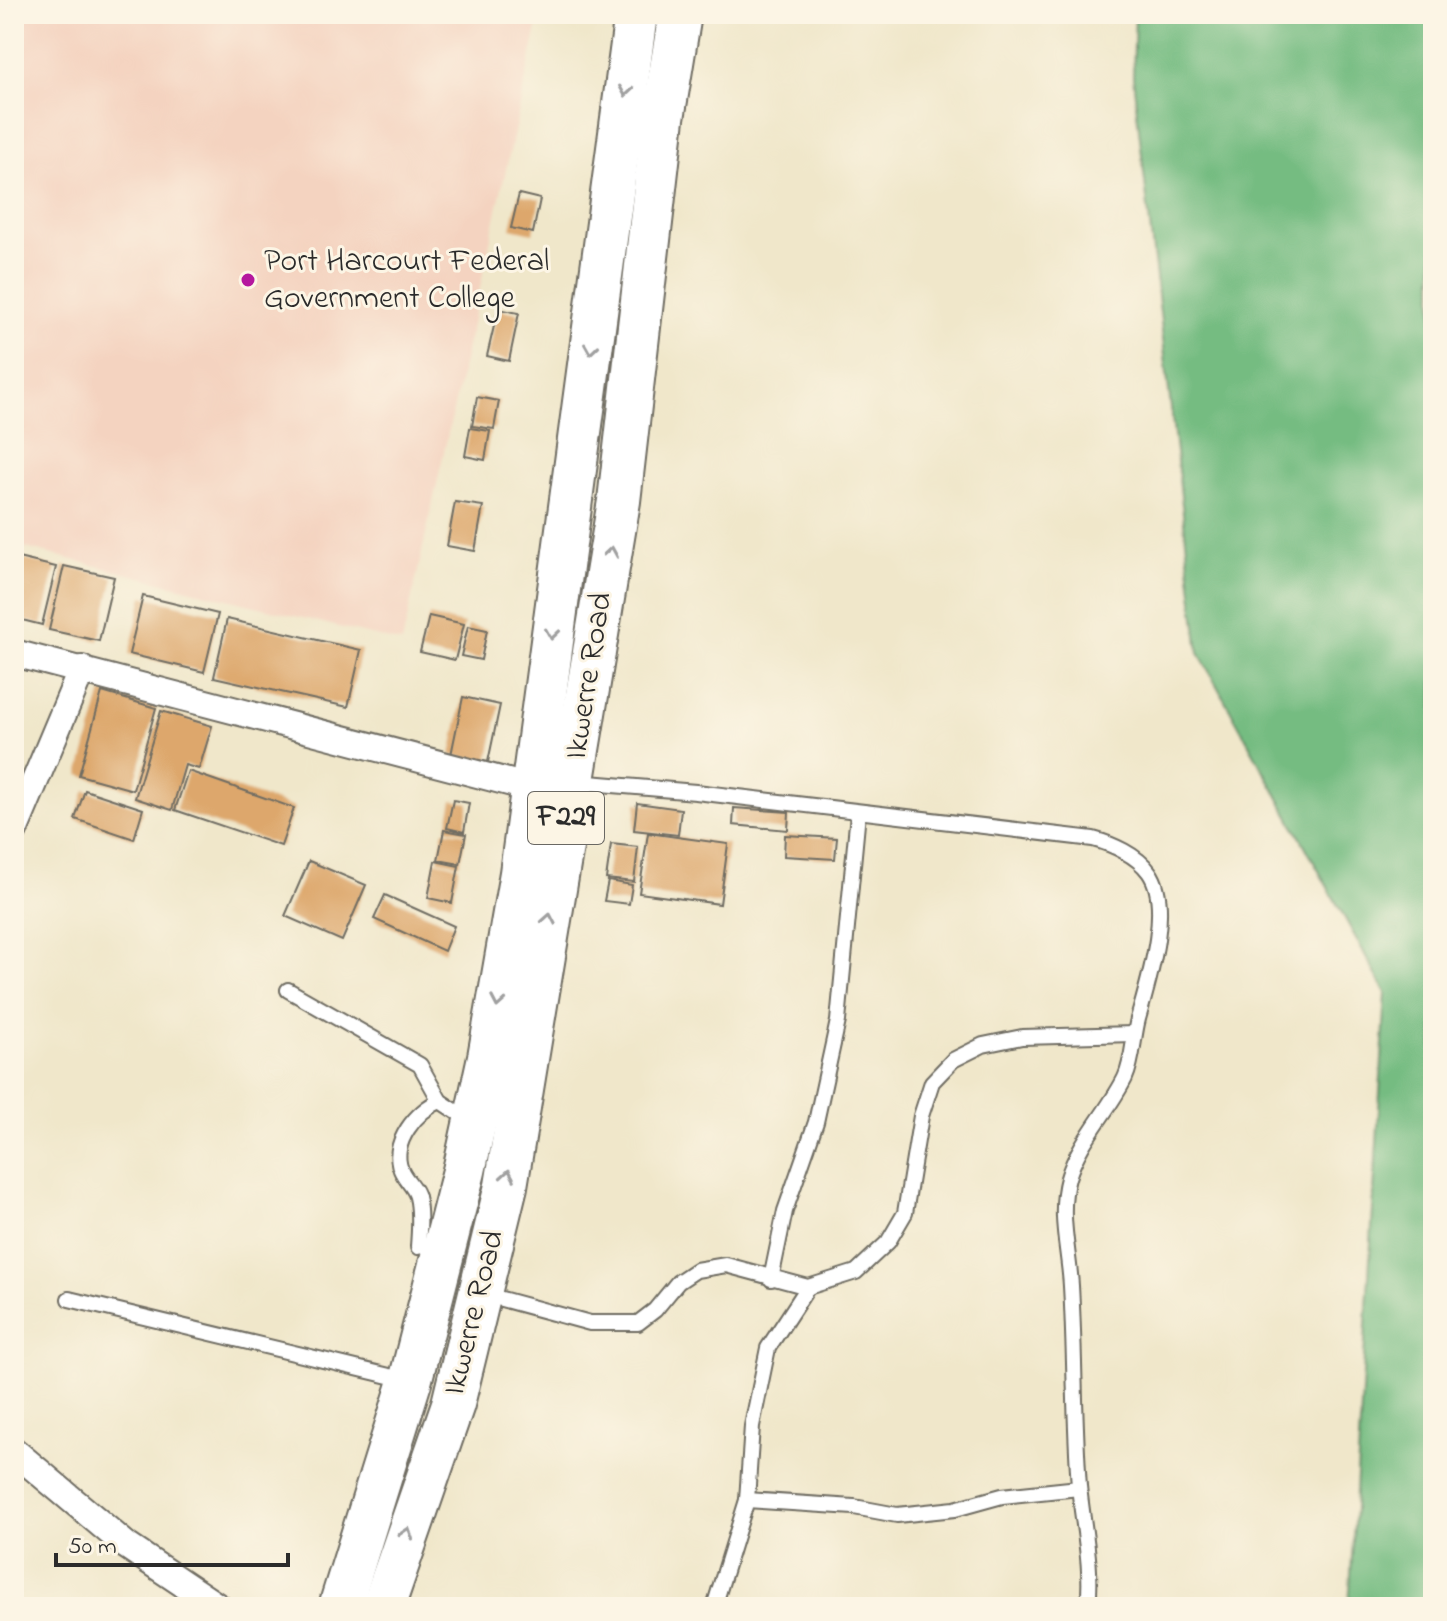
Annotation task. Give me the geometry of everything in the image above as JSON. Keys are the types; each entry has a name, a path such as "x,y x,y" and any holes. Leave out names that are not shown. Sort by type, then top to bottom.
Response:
{"main road":[{"name":"Ikwerre Road","path":"340,1607 410,1382 457,1111 489,1057 515,903 636,14"},
{"name":"Ikwerre Road","path":"383,1607 453,1404 506,1186 619,501 663,118 680,14"}],"street":[{"path":"14,653 531,788"},
{"path":"14,831 82,669"},
{"path":"14,1451 127,1546 218,1607"}],"lane":[{"path":"573,782 696,792 1093,839 1117,846 1149,872 1160,904 1153,966 1134,1034 1127,1075 1079,1152 1068,1176 1062,1207 1071,1284 1079,1488 1088,1551 1088,1607"},
{"path":"771,1279 785,1211 816,1122 838,1021 858,813"},
{"path":"288,990 420,1065 457,1111"},
{"path":"481,1294 590,1323 638,1323 655,1310 678,1282 696,1270 726,1265 808,1287 856,1272 888,1242 905,1213 921,1116 932,1082 953,1060 983,1045 1022,1037 1134,1034"},
{"path":"418,1247 418,1199 402,1172 400,1152 407,1129 427,1106 457,1111"},
{"path":"714,1607 747,1500 752,1426 768,1348 808,1287"},
{"path":"69,1299 410,1382"},
{"path":"747,1500 854,1507 897,1515 955,1509 1002,1496 1079,1488"}],"shaded area":[{"name":"Port Harcourt Federal Government College","path":"14,14 540,14 402,643 14,545"}],"green space":[{"path":"1135,14 1433,14 1433,1607 1349,1607 1386,993 1199,653 1133,77"}],"building":[{"path":"519,194 540,199 533,233 511,228"},
{"path":"498,309 519,313 509,361 487,356"},
{"path":"477,397 499,401 494,429 472,426"},
{"path":"470,428 490,431 485,460 465,456"},
{"path":"455,502 483,506 475,551 447,546"},
{"path":"14,557 56,567 42,625 14,618"},
{"path":"64,566 114,577 99,641 49,630"},
{"path":"143,596 218,614 204,672 129,654"},
{"path":"429,616 464,624 455,660 420,652"},
{"path":"227,619 361,650 348,707 214,677"},
{"path":"468,626 487,630 481,660 461,656"},
{"path":"102,692 156,708 133,790 79,775"},
{"path":"463,697 500,705 488,762 451,755"},
{"path":"161,711 212,726 199,769 185,765 172,810 135,798"},
{"path":"188,771 294,808 281,846 175,810"},
{"path":"85,790 143,809 134,839 75,819"},
{"path":"453,800 469,803 464,832 447,828"},
{"path":"637,803 681,809 678,835 634,830"},
{"path":"734,808 789,812 788,830 733,825"},
{"path":"444,830 466,834 460,864 438,860"},
{"path":"648,833 728,844 720,904 639,893"},
{"path":"785,835 837,838 835,859 784,856"},
{"path":"611,844 638,847 634,882 606,879"},
{"path":"309,861 366,885 342,941 285,916"},
{"path":"435,861 459,866 452,903 428,898"},
{"path":"608,881 632,885 629,904 604,901"},
{"path":"385,895 454,926 444,951 374,919"}],"place":[{"name":"Port Harcourt Federal Government College","path":"248,280"}]}
